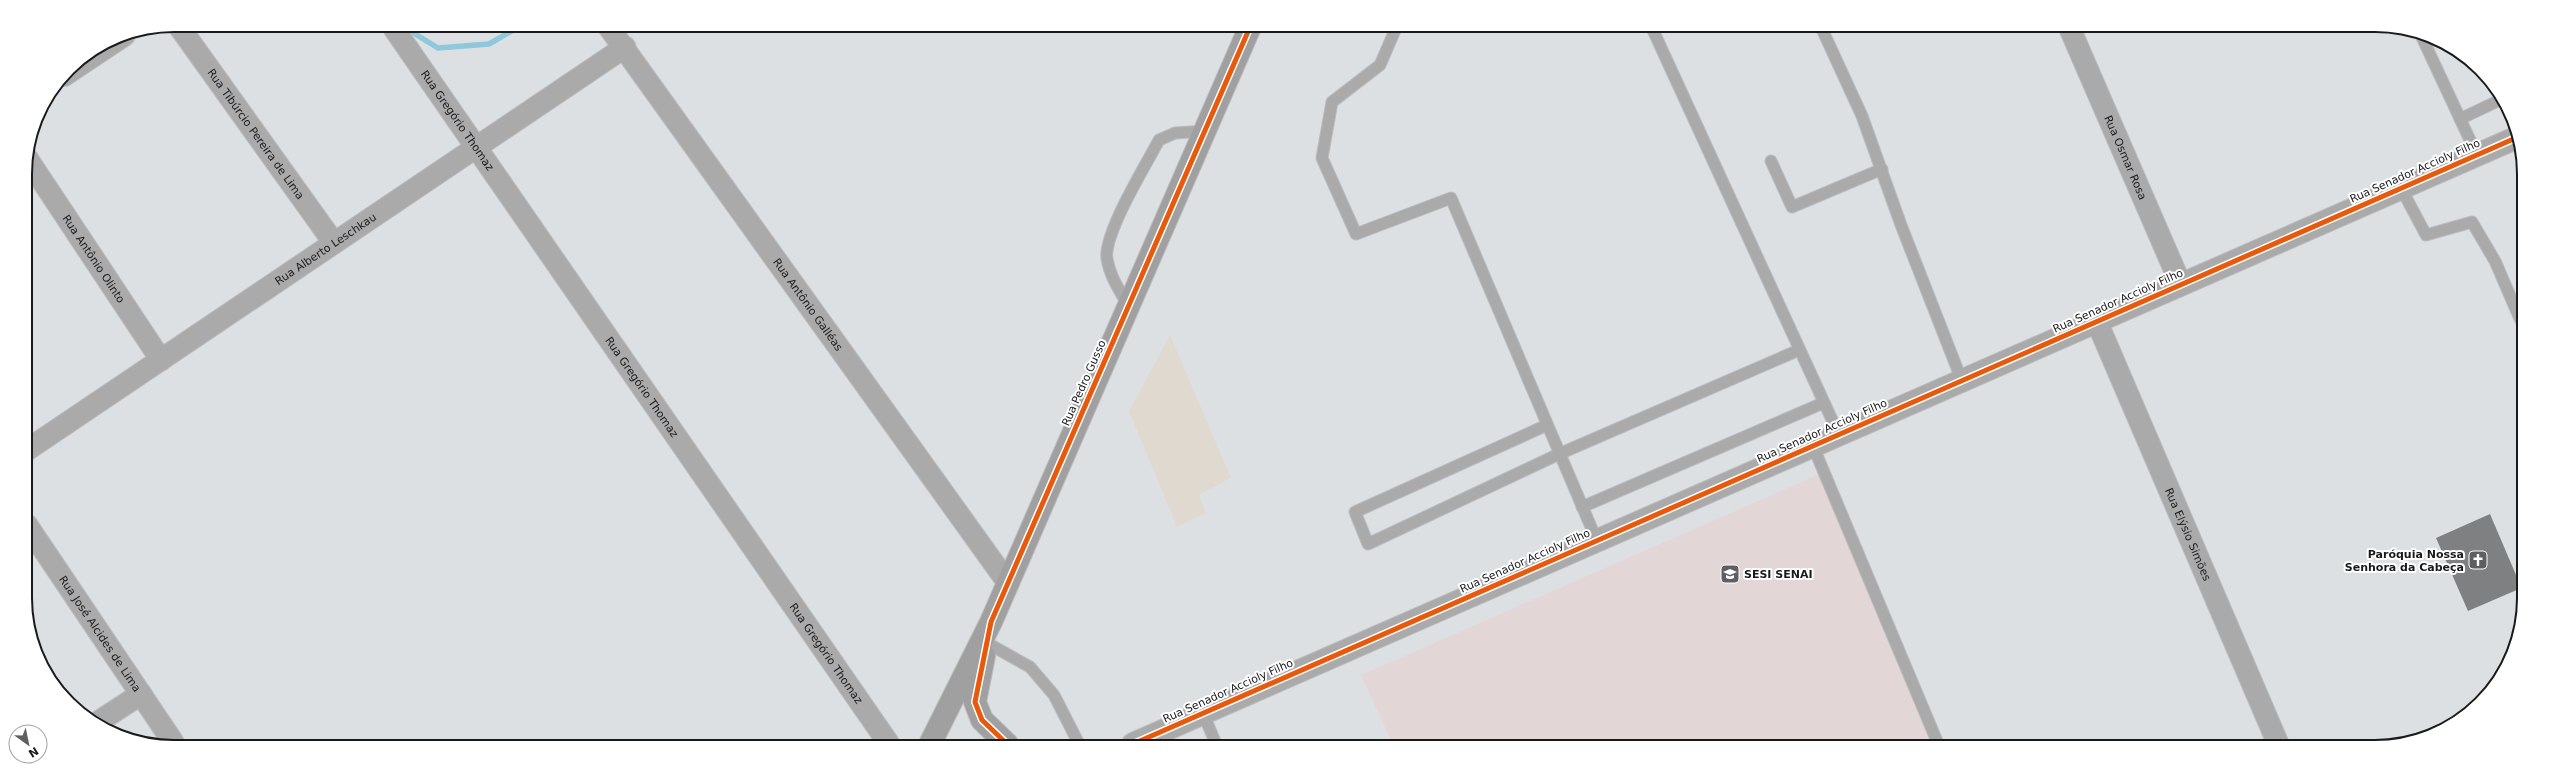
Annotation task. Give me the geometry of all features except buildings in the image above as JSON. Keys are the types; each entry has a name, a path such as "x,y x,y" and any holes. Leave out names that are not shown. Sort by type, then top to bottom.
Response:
{"main road":[{"name":"Rua Pedro Gusso","path":"932,740 991,622 1248,32"},
{"name":"Rua Pedro Gusso","path":"991,622 975,702 980,716 1003,740"},
{"path":"940,723 963,719 976,720 989,727"}],"street":[{"name":"Rua Tibúrcio Pereira de Lima","path":"183,32 334,243"},
{"name":"Rua Gregório Thomaz","path":"396,32 886,740"},
{"name":"Rua Antônio Galléas","path":"613,32 1008,583"},
{"name":"Rua Osmar Rosa","path":"2071,32 2180,285"},
{"name":"Rua Alberto Leschkau","path":"32,447 625,47"},
{"name":"Rua Senador Accioly Filho","path":"1142,740 2513,139"},
{"name":"Rua Antônio Olinto","path":"32,166 161,360"},
{"name":"Rua Elýsio Simões","path":"2097,322 2276,740"},
{"name":"Rua José Alcides de Lima","path":"32,532 172,740"},
{"path":"101,720 141,694"}],"lane":[{"path":"1394,32 1380,66 1332,102 1322,158 1356,234 1451,198 1597,541"},
{"path":"1654,32 1839,435"},
{"path":"1823,32 1862,116 1901,225 1962,381"},
{"path":"2424,41 2476,155"},
{"path":"2460,119 2497,101"},
{"path":"1129,306 1111,276 1107,258 1111,233 1160,140 1175,133 1205,131"},
{"path":"1771,161 1792,207 1882,169"},
{"path":"2401,188 2426,235 2472,222 2495,261 2517,311"},
{"path":"1547,425 1355,512 1368,544 1559,454 1799,350"},
{"path":"1582,507 1823,403"},
{"path":"1813,446 1936,740"},
{"path":"987,643 1030,667 1054,695 1077,740"},
{"path":"1203,713 1214,740"}],"shaded area":[{"path":"1170,335 1231,478 1199,495 1206,513 1177,527 1129,411"},
{"name":"SESI SENAI","path":"1822,473 1942,740 1391,740 1361,675"}],"waterway":[{"path":"412,32 438,48 489,44 510,32"}],"cycle path":[{"path":"1003,740 982,720 975,702 991,622 1248,32"},
{"path":"1142,740 2513,139"}],"place":[{"name":"Paróquia Nossa Senhora da Cabeça","path":"2478,560"},
{"name":"SESI SENAI","path":"1730,574"}]}
